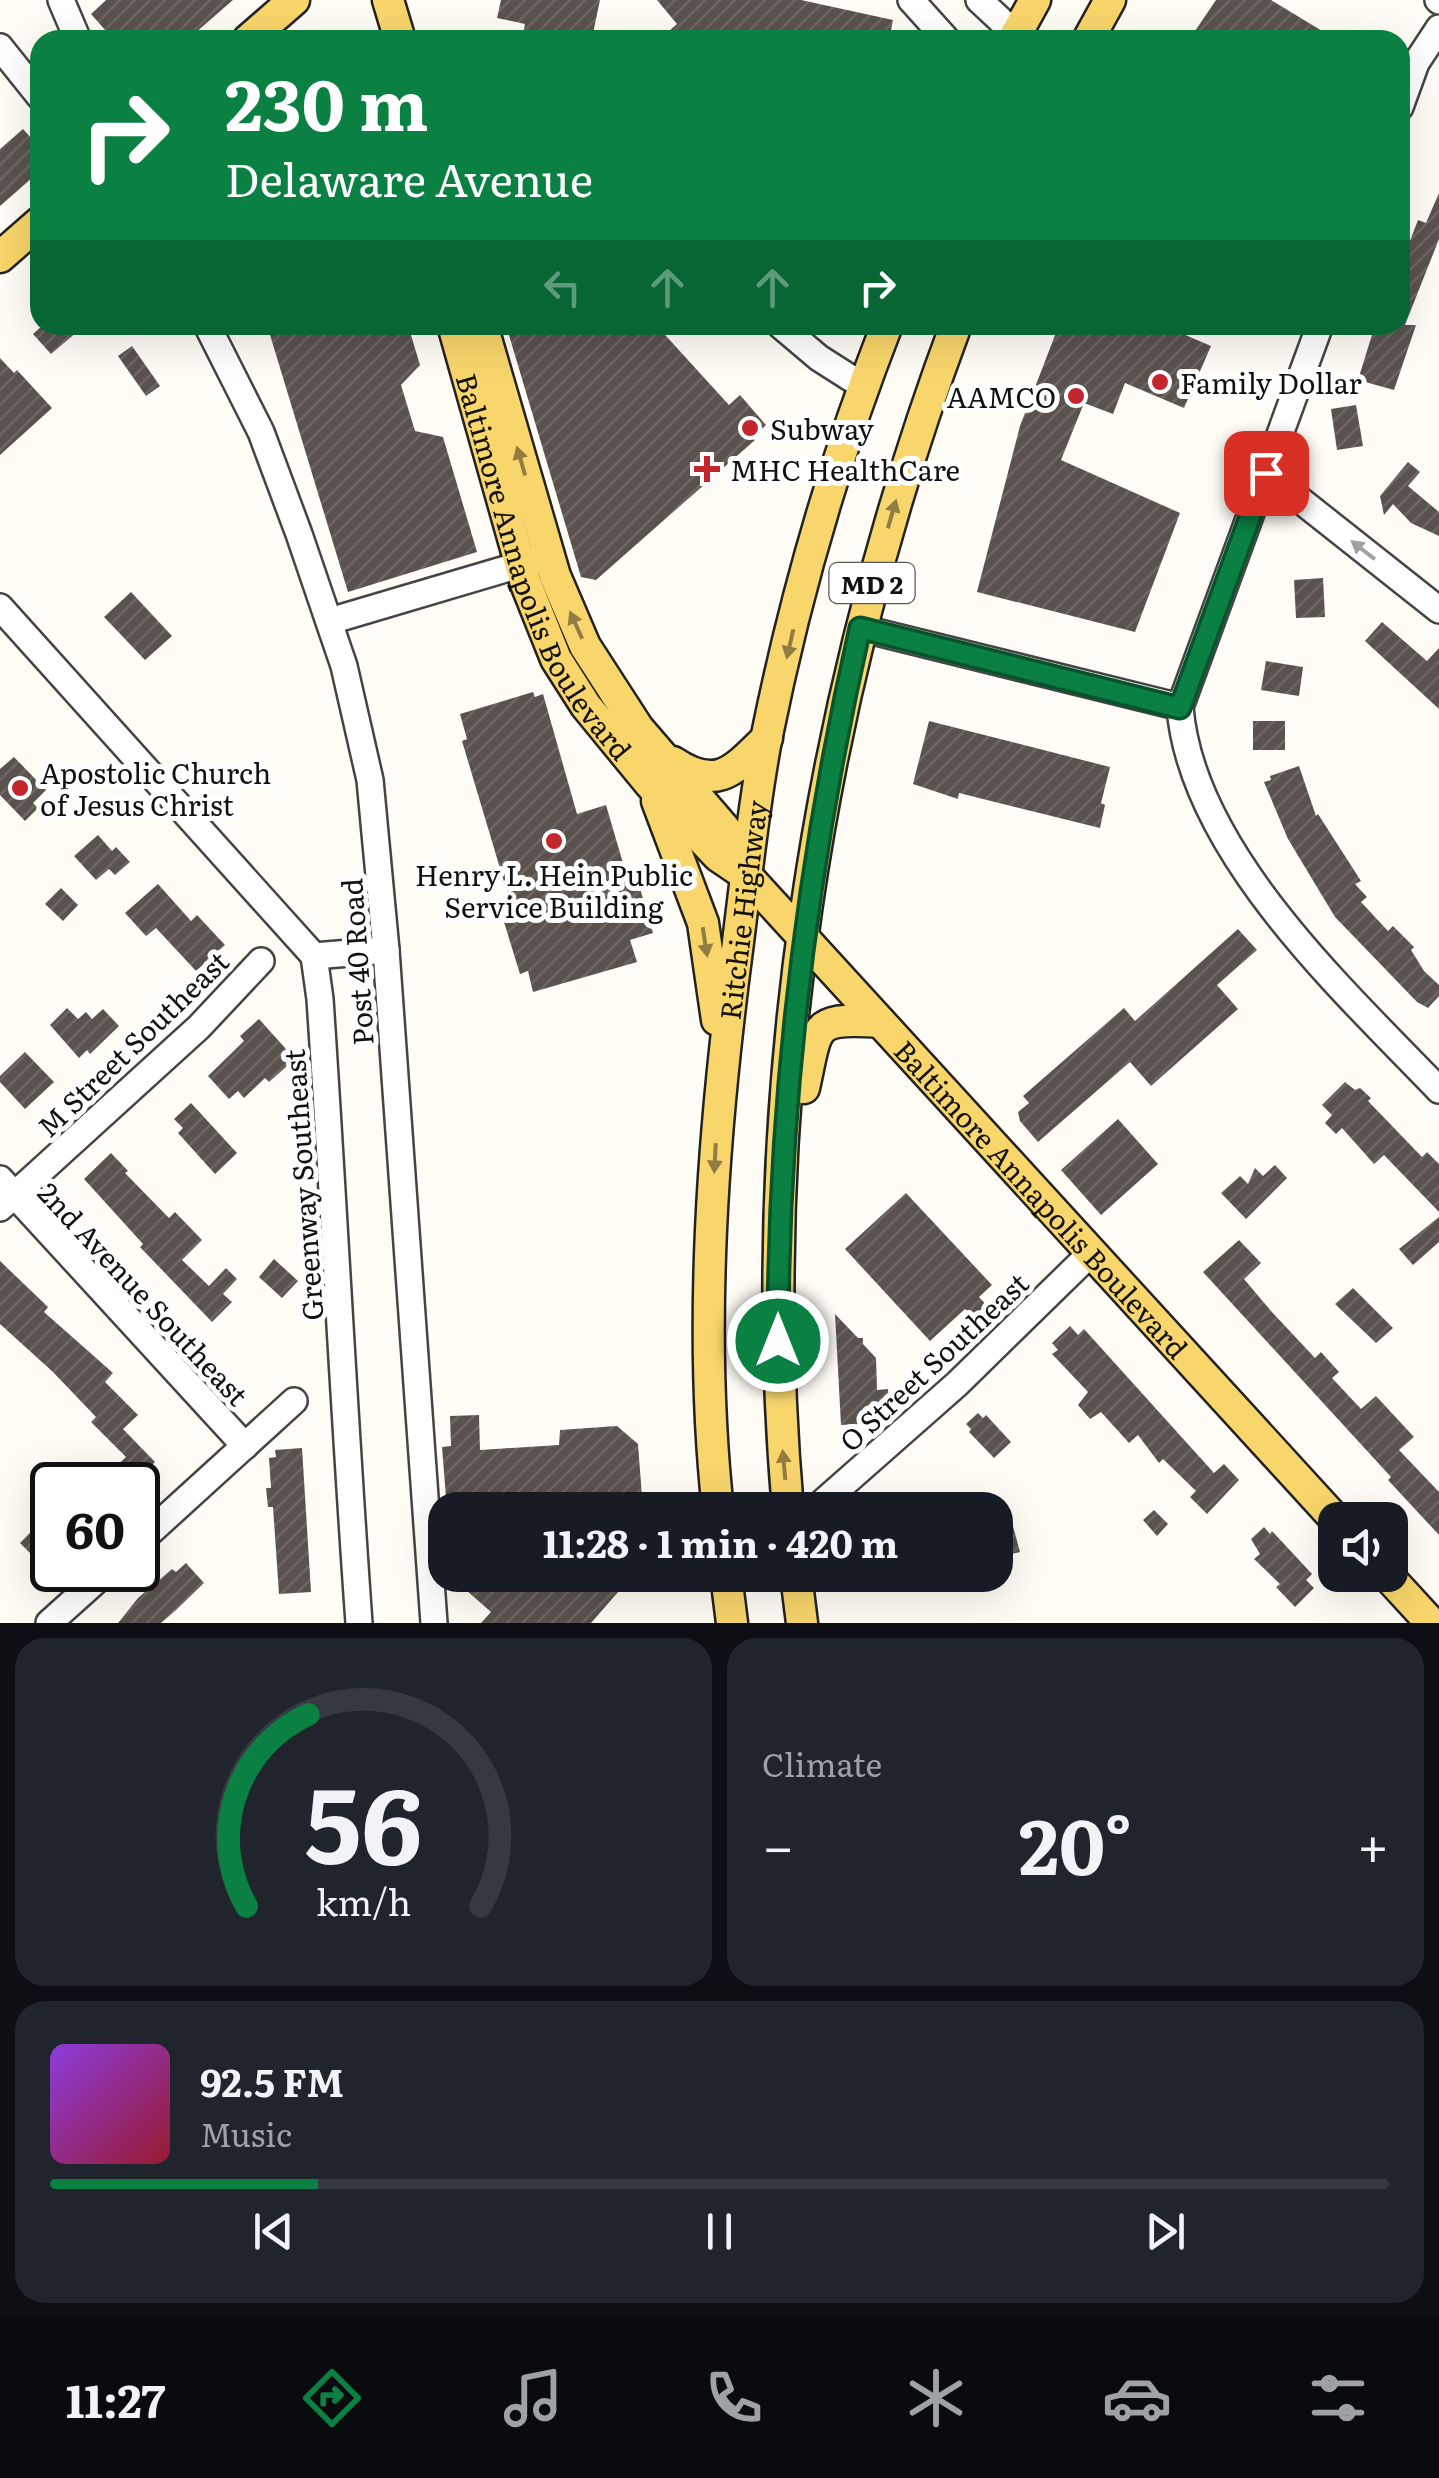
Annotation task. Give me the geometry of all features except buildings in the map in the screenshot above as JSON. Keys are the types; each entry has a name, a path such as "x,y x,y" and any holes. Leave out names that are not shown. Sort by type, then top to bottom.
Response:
{"main road":[{"path":"260,30 294,0"},
{"path":"388,0 397,30"},
{"path":"1021,30 1035,0"},
{"path":"1094,30 1110,0"},
{"path":"0,257 30,231"},
{"name":"Baltimore Annapolis Boulevard","path":"456,335 534,560 638,728 725,829 746,876"},
{"name":"Baltimore Annapolis Boulevard","path":"484,335 534,560 544,634 563,670 618,748 718,856 746,876 804,938 1320,1502"},
{"name":"Ritchie Highway","path":"716,1492 710,1248 722,1061 746,876 767,738 807,570 863,386 883,335"},
{"name":"MD 2","path":"787,1492 779,1356 780,1198 804,938 834,747 860,628 908,462 952,335"},
{"path":"659,754 684,770 712,778 735,768 767,738"},
{"path":"650,784 688,877 702,924 722,1061"},
{"path":"780,1198 814,1039 824,1026 838,1020 880,1022"},
{"path":"728,1592 732,1623"},
{"path":"798,1592 802,1623"},
{"path":"1402,1592 1430,1623"}],"street":[{"path":"62,0 74,30"},
{"path":"911,0 938,30"},
{"path":"979,0 1009,30"},
{"path":"1410,80 1439,28"},
{"path":"0,47 30,84"},
{"name":"Post 40 Road","path":"212,335 261,432 330,621 356,712 370,780 386,950 434,1623"},
{"path":"792,335 863,386"},
{"path":"1316,335 1180,708 1183,743 1217,823 1245,867 1310,952 1439,1090"},
{"path":"1266,473 1439,610"},
{"path":"330,621 534,560"},
{"path":"1,609 314,956 386,950"},
{"path":"860,628 1180,708"},
{"name":"Greenway Southeast","path":"314,956 338,1256 343,1411 359,1623"},
{"name":"M Street Southeast","path":"5,1194 199,1027 261,961"},
{"name":"2nd Avenue Southeast","path":"5,1194 244,1446"},
{"name":"O Street Southeast","path":"834,1492 957,1384 1092,1252"},
{"path":"160,1523 294,1402"},
{"path":"49,1623 84,1592"}],"place":[{"name":"Family Dollar","path":"1160,382"},
{"name":"AAMCO","path":"1076,396"},
{"name":"Subway","path":"750,428"},
{"name":"MHC HealthCare","path":"707,469"},
{"name":"Apostolic Church of Jesus Christ","path":"20,788"},
{"name":"Henry L. Hein Public Service Building","path":"554,841"}],"route":[{"path":"778,1341 780,1198 792,1038 817,848 860,628 1180,708 1266,473"}]}
